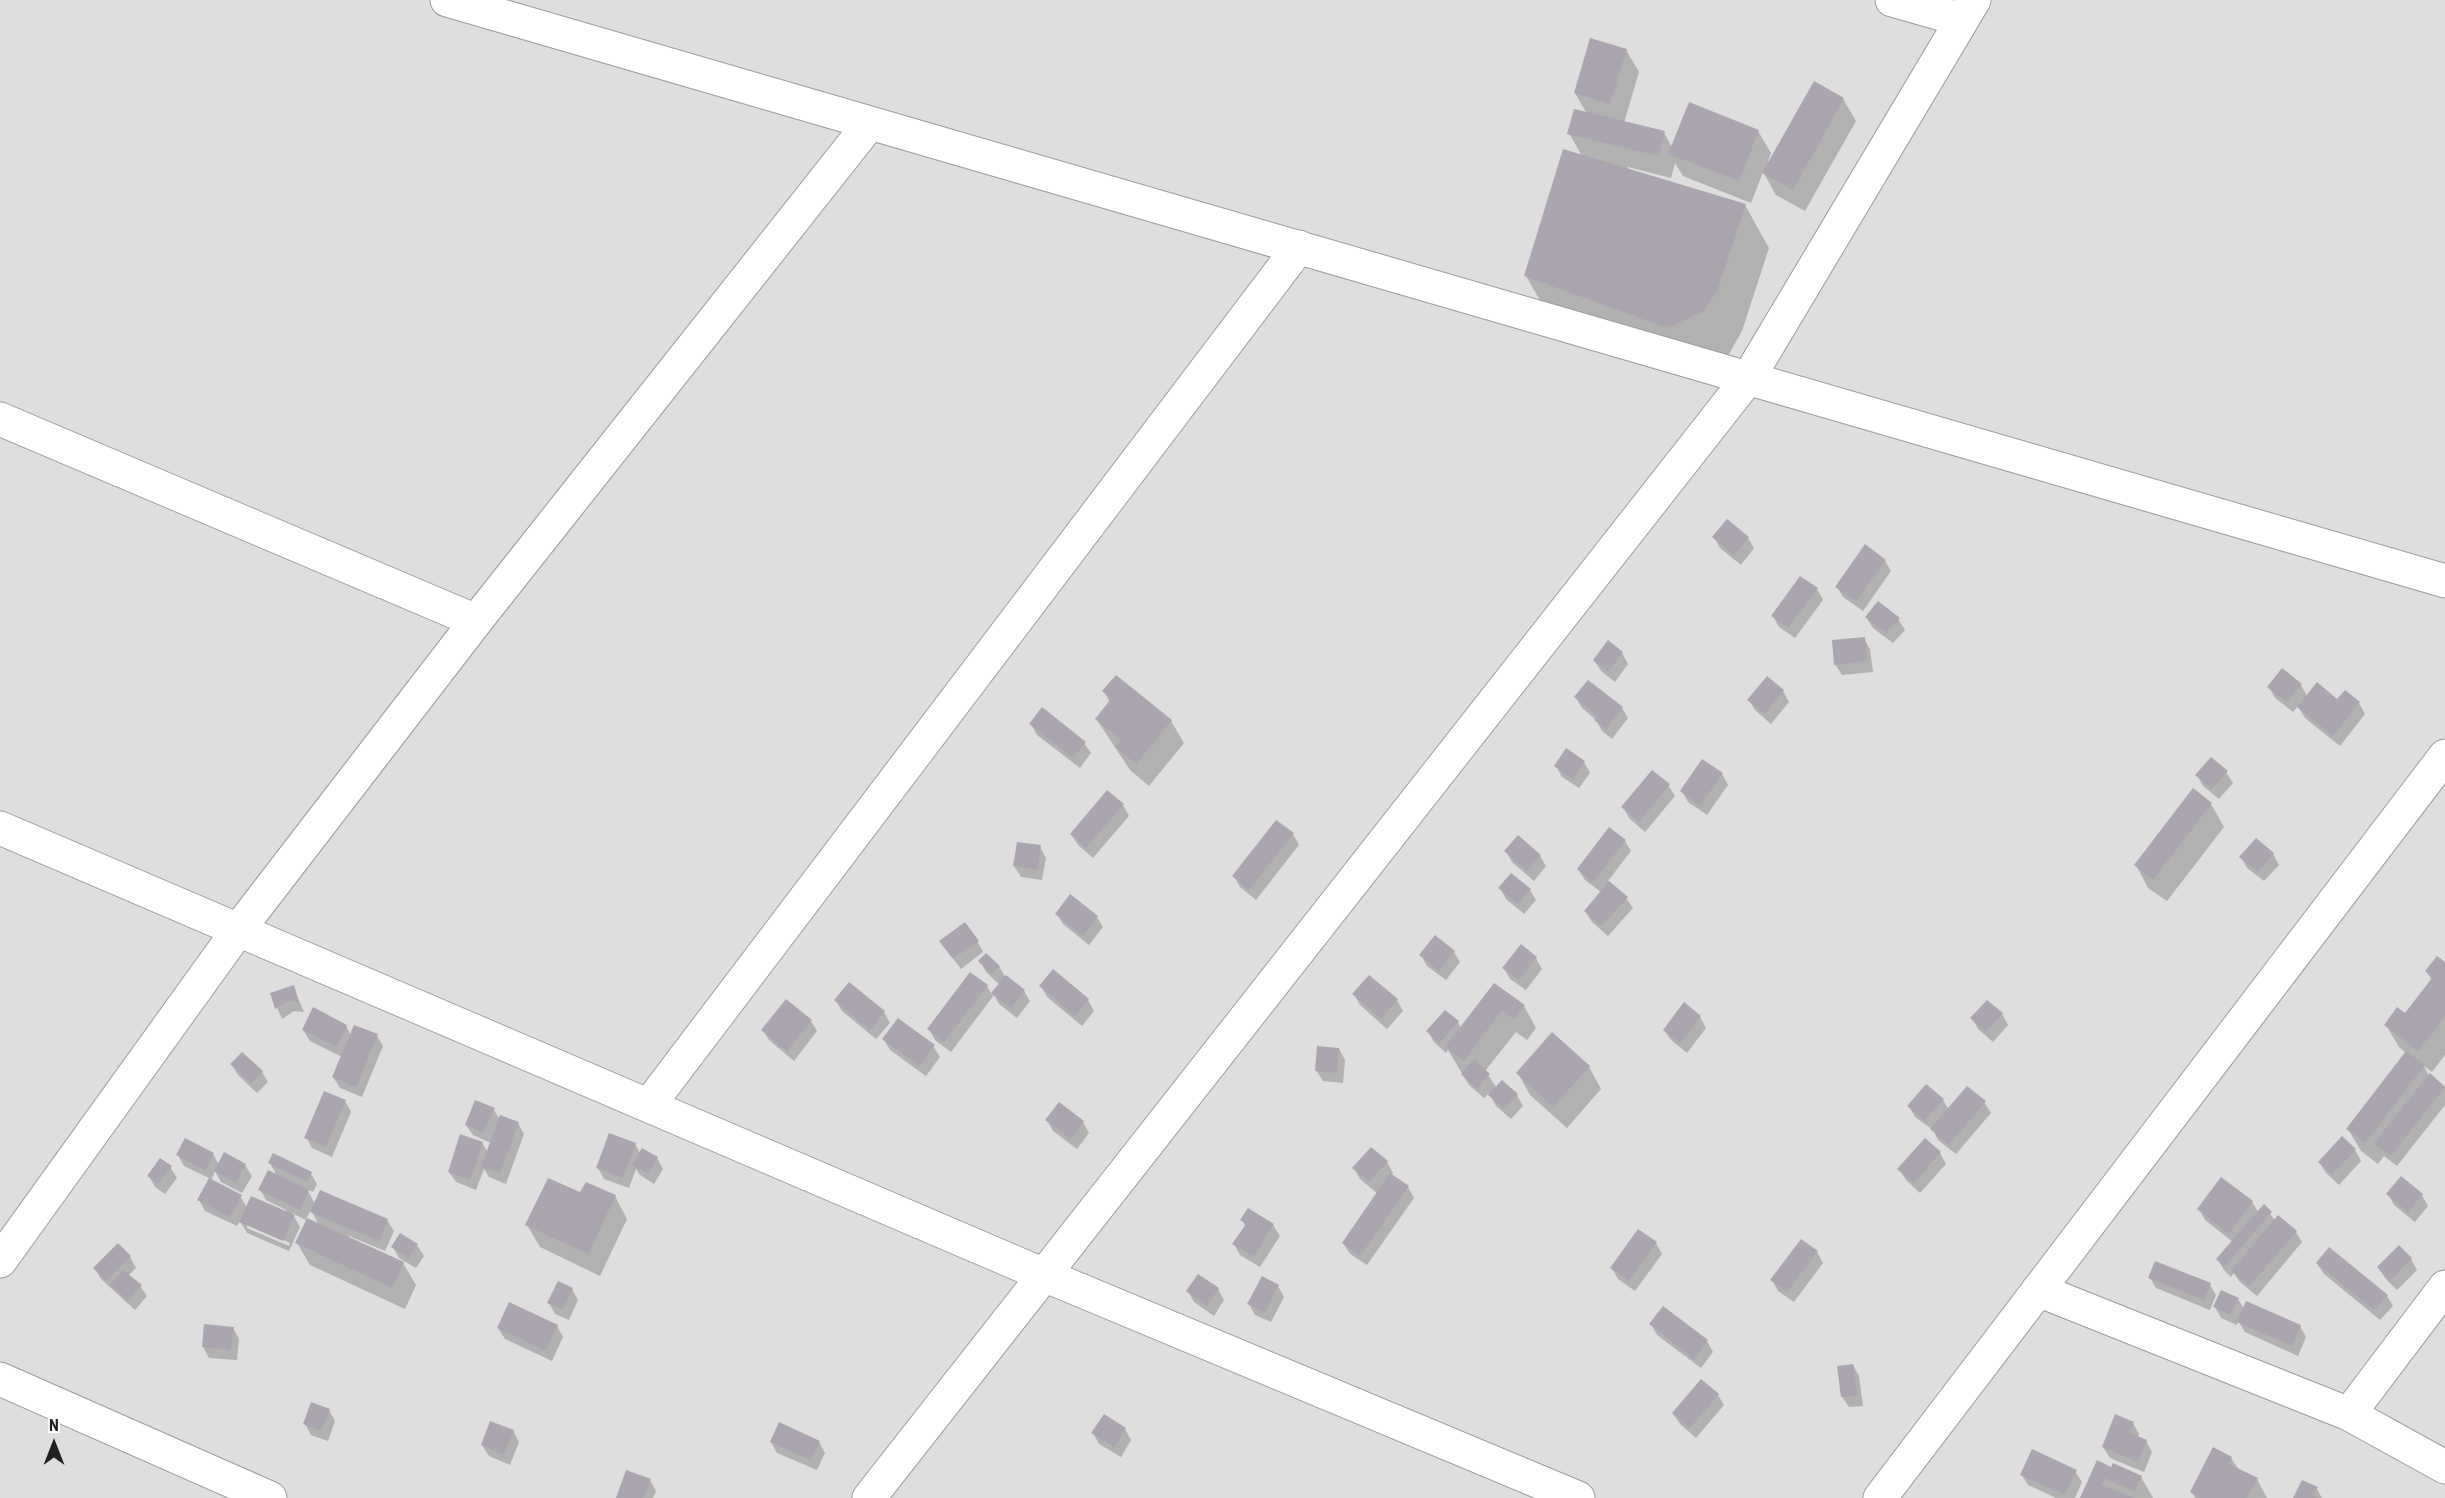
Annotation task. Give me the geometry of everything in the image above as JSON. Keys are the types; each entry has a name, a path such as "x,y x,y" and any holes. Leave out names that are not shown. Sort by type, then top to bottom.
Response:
{"street":[{"path":"447,0 2445,581"},
{"path":"869,1498 1749,378 1968,10 1892,0"},
{"path":"0,1261 239,929 476,621 870,123"},
{"path":"649,1105 1299,247"},
{"path":"0,419 476,621"},
{"path":"1880,1498 2445,756"},
{"path":"0,828 1044,1275 1578,1498"},
{"path":"2349,1414 2445,1287"},
{"path":"2038,1290 2349,1414 2445,1467"},
{"path":"0,1378 270,1498"}],"shaded area":[{"path":"0,0 2445,0 2445,1498 0,1498"}],"building":[{"path":"1590,38 1627,49 1610,104 1574,93"},
{"path":"1814,81 1844,98 1793,190 1762,173"},
{"path":"1689,102 1759,130 1739,181 1668,154"},
{"path":"1574,109 1665,131 1659,156 1567,134"},
{"path":"1563,149 1746,204 1718,288 1704,311 1667,328 1524,276"},
{"path":"1727,519 1749,537 1734,555 1712,537"},
{"path":"1865,544 1886,560 1856,601 1835,587"},
{"path":"1800,576 1818,588 1788,628 1771,616"},
{"path":"1878,601 1900,618 1886,633 1865,617"},
{"path":"1865,637 1867,661 1834,665 1832,640"},
{"path":"1608,640 1623,652 1608,672 1593,660"},
{"path":"2282,668 2302,684 2286,702 2267,687"},
{"path":"1116,675 1172,720 1136,764 1115,747 1121,740 1095,719 1111,699 1102,691"},
{"path":"1767,676 1784,690 1765,714 1747,700"},
{"path":"1588,680 1623,707 1606,729 1594,720 1597,716 1574,697"},
{"path":"2317,682 2337,699 2345,690 2360,702 2333,736 2297,707"},
{"path":"1042,707 1086,742 1073,758 1029,724"},
{"path":"1566,748 1585,761 1573,779 1554,766"},
{"path":"2211,757 2228,771 2212,789 2195,775"},
{"path":"1702,759 1723,773 1700,806 1680,791"},
{"path":"1652,770 1670,784 1639,822 1621,807"},
{"path":"2193,788 2212,803 2153,880 2134,865"},
{"path":"1107,790 1124,804 1086,848 1070,834"},
{"path":"1276,820 1294,833 1249,890 1232,876"},
{"path":"1609,827 1626,840 1593,882 1577,869"},
{"path":"1518,835 1541,855 1527,871 1504,851"},
{"path":"2256,838 2274,853 2258,872 2239,857"},
{"path":"1017,842 1041,845 1037,870 1013,866"},
{"path":"1511,873 1531,889 1518,904 1498,888"},
{"path":"1609,881 1628,897 1602,926 1584,911"},
{"path":"1070,894 1098,916 1083,936 1055,914"},
{"path":"965,922 979,941 953,959 939,941"},
{"path":"1435,935 1455,951 1439,971 1419,955"},
{"path":"1521,944 1537,957 1519,980 1502,968"},
{"path":"986,953 1000,966 992,974 978,961"},
{"path":"2437,956 2445,962 2445,1016 2418,1051 2384,1025 2397,1007 2405,1013 2432,978 2425,971"},
{"path":"1053,969 1089,999 1075,1016 1039,986"},
{"path":"970,972 988,985 944,1042 927,1029"},
{"path":"1006,975 1025,990 1011,1008 991,993"},
{"path":"1369,975 1398,999 1381,1019 1352,994"},
{"path":"849,982 885,1011 870,1030 834,1000"},
{"path":"1494,983 1525,1005 1514,1019 1502,1010 1464,1061 1445,1047"},
{"path":"294,985 299,1002 288,1001 275,1009 270,993"},
{"path":"786,999 812,1020 787,1051 761,1030"},
{"path":"1987,1000 2003,1013 1986,1032 1970,1018"},
{"path":"1684,1002 1701,1016 1680,1043 1663,1030"},
{"path":"313,1007 347,1025 337,1047 302,1030"},
{"path":"1445,1010 1459,1021 1439,1043 1426,1031"},
{"path":"898,1018 935,1045 919,1066 882,1039"},
{"path":"354,1025 378,1034 356,1087 332,1077"},
{"path":"1552,1032 1590,1066 1553,1107 1516,1073"},
{"path":"1317,1046 1339,1048 1337,1073 1315,1071"},
{"path":"2406,1051 2425,1065 2365,1143 2346,1129"},
{"path":"242,1052 263,1071 251,1084 230,1064"},
{"path":"1474,1059 1490,1074 1477,1089 1461,1074"},
{"path":"2430,1073 2445,1087 2391,1156 2374,1143"},
{"path":"1502,1080 1518,1094 1504,1109 1488,1095"},
{"path":"1926,1084 1944,1099 1925,1121 1907,1106"},
{"path":"1967,1086 1986,1101 1949,1145 1930,1129"},
{"path":"324,1091 346,1100 326,1147 304,1138"},
{"path":"475,1100 495,1108 483,1133 465,1125"},
{"path":"1059,1102 1084,1121 1071,1139 1045,1120"},
{"path":"500,1115 519,1122 500,1174 481,1167"},
{"path":"609,1133 636,1143 623,1178 596,1168"},
{"path":"460,1134 483,1142 470,1180 448,1172"},
{"path":"2342,1136 2356,1149 2332,1175 2318,1162"},
{"path":"185,1138 214,1153 205,1170 176,1155"},
{"path":"1925,1138 1941,1152 1914,1183 1897,1169"},
{"path":"1371,1147 1388,1161 1370,1182 1352,1168"},
{"path":"642,1148 658,1157 648,1174 632,1165"},
{"path":"224,1152 246,1164 236,1183 214,1171"},
{"path":"273,1153 312,1172 307,1182 268,1163"},
{"path":"160,1158 172,1166 158,1184 147,1176"},
{"path":"268,1170 309,1190 300,1210 258,1190"},
{"path":"1390,1173 1409,1186 1360,1256 1342,1243"},
{"path":"2401,1176 2423,1194 2408,1212 2386,1194"},
{"path":"2221,1177 2253,1201 2229,1234 2197,1209"},
{"path":"209,1178 242,1195 230,1217 197,1200"},
{"path":"548,1178 580,1192 586,1182 616,1195 588,1254 525,1225"},
{"path":"320,1190 388,1219 379,1241 310,1212"},
{"path":"251,1196 295,1215 283,1241 239,1222"},
{"path":"2264,1204 2272,1212 2224,1267 2216,1259"},
{"path":"1248,1208 1274,1224 1254,1257 1232,1244 1246,1224 1240,1220"},
{"path":"2278,1215 2297,1231 2250,1286 2231,1271"},
{"path":"307,1218 404,1262 392,1288 295,1243"},
{"path":"1638,1229 1657,1242 1629,1281 1610,1268"},
{"path":"400,1233 418,1244 409,1258 391,1247"},
{"path":"1801,1239 1818,1251 1787,1292 1770,1280"},
{"path":"118,1243 131,1256 106,1281 93,1268"},
{"path":"2399,1245 2412,1258 2390,1281 2377,1267"},
{"path":"2329,1247 2388,1295 2374,1310 2316,1263"},
{"path":"2155,1261 2211,1283 2204,1300 2148,1278"},
{"path":"123,1270 142,1285 128,1300 110,1285"},
{"path":"1198,1274 1219,1288 1207,1306 1186,1291"},
{"path":"1262,1276 1279,1285 1265,1313 1247,1304"},
{"path":"558,1281 573,1288 563,1310 547,1303"},
{"path":"2221,1290 2239,1298 2230,1315 2213,1307"},
{"path":"2246,1301 2301,1325 2292,1346 2237,1322"},
{"path":"509,1302 558,1325 546,1351 497,1328"},
{"path":"1663,1306 1708,1340 1694,1359 1649,1324"},
{"path":"204,1324 234,1327 231,1350 202,1347"},
{"path":"1853,1364 1858,1396 1841,1397 1837,1366"},
{"path":"1701,1379 1719,1394 1690,1428 1672,1413"},
{"path":"311,1402 330,1409 322,1431 303,1424"},
{"path":"1104,1414 1126,1428 1114,1447 1091,1433"},
{"path":"2115,1414 2134,1422 2130,1433 2147,1440 2138,1462 2102,1447"},
{"path":"490,1421 514,1430 504,1455 481,1445"},
{"path":"779,1422 820,1441 811,1460 770,1442"},
{"path":"2213,1447 2232,1457 2229,1464 2258,1478 2247,1498 2200,1498 2190,1492"},
{"path":"2032,1449 2077,1470 2065,1495 2020,1475"},
{"path":"2097,1460 2111,1467 2113,1463 2142,1476 2135,1492 2105,1478 2102,1485 2133,1498 2080,1498"},
{"path":"626,1470 651,1479 643,1498 616,1498"},
{"path":"2302,1480 2318,1487 2313,1496 2317,1498 2293,1498"}]}
